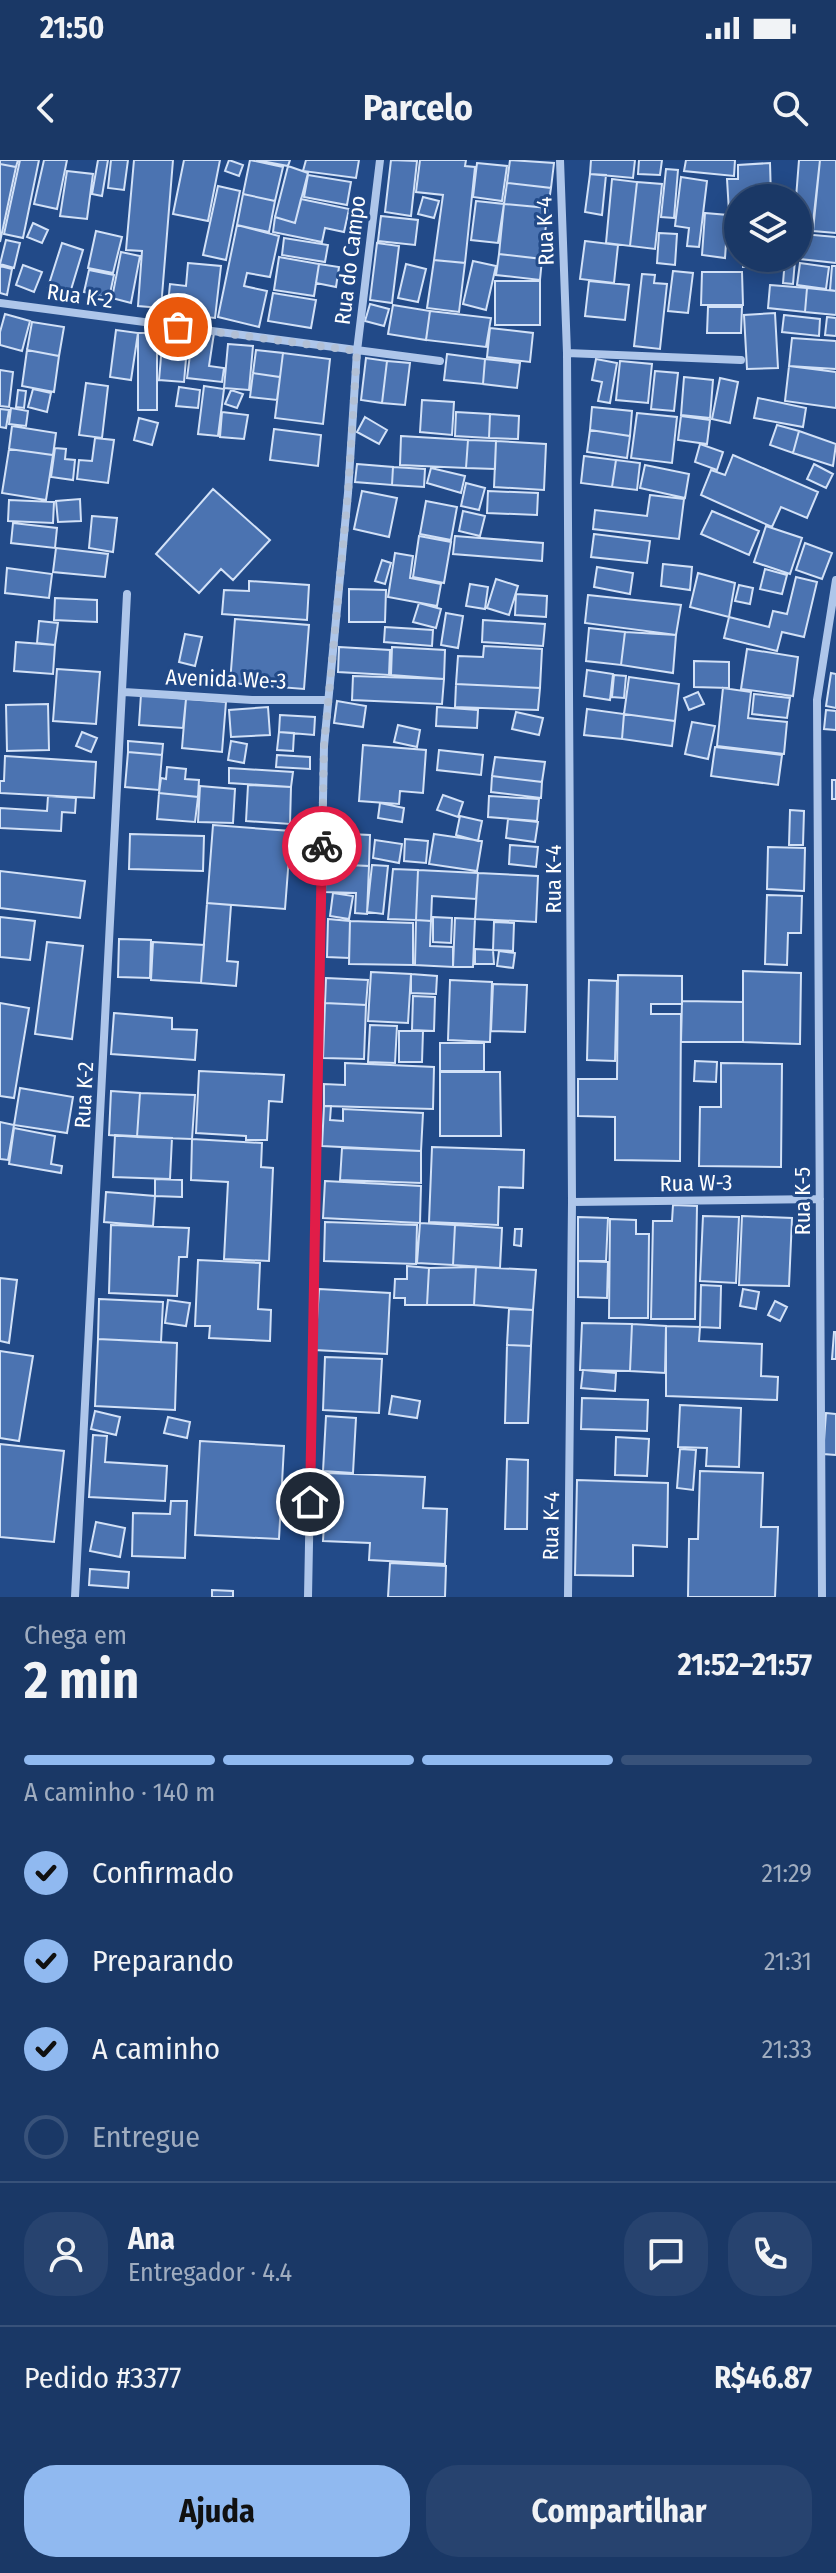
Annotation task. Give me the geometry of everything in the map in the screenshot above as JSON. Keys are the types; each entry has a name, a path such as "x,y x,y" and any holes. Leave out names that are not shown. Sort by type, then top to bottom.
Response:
{"street":[{"name":"Rua do Campo","path":"308,1597 324,746 348,493 357,351 380,160"},
{"name":"Rua K-4","path":"560,160 567,353 572,1202 568,1597"},
{"name":"Rua K-2","path":"0,303 440,361"},
{"path":"567,353 741,360"},
{"name":"Rua K-5","path":"822,1597 817,700 836,580"},
{"name":"Rua K-2","path":"75,1597 127,594"},
{"name":"Avenida We-3","path":"124,692 252,700 328,700"},
{"name":"Rua W-3","path":"572,1202 820,1199"}],"building":[{"path":"0,160 18,160 16,167 0,164"},
{"path":"20,160 39,160 23,238 4,234"},
{"path":"44,160 67,160 57,209 34,204"},
{"path":"98,160 108,160 102,196 92,194"},
{"path":"111,160 128,160 124,190 108,188"},
{"path":"134,160 173,160 161,308 138,306 142,251 126,250"},
{"path":"184,160 220,160 208,221 173,214"},
{"path":"229,160 243,165 239,176 225,171"},
{"path":"250,160 283,167 275,201 243,194"},
{"path":"256,160 290,160 288,166"},
{"path":"306,160 359,160 356,178 303,171"},
{"path":"391,160 417,161 411,216 385,212"},
{"path":"420,160 466,160 465,166 475,167 465,263 434,260 443,195 416,192"},
{"path":"510,160 554,163 551,188 507,183"},
{"path":"591,160 635,160 633,178 590,174"},
{"path":"639,160 662,160 660,175 638,174"},
{"path":"686,160 735,160 734,176 684,171"},
{"path":"799,160 820,160 813,223 812,184 797,184"},
{"path":"820,160 836,160 836,233 813,231"},
{"path":"477,163 507,166 502,201 473,197"},
{"path":"770,163 771,184 727,184 727,179 738,179 738,165"},
{"path":"0,164 16,167 0,242"},
{"path":"288,166 308,173 295,223 275,217"},
{"path":"666,169 678,170 674,218 661,217"},
{"path":"67,171 93,174 87,219 60,216"},
{"path":"590,174 606,175 602,215 585,212"},
{"path":"308,175 351,182 347,205 304,197"},
{"path":"681,177 707,181 699,247 687,246 689,228 675,226"},
{"path":"612,179 637,182 630,246 606,243"},
{"path":"637,182 662,184 655,249 630,246"},
{"path":"507,183 551,188 548,208 504,204"},
{"path":"218,186 240,191 226,260 203,255"},
{"path":"243,194 275,201 269,232 237,225"},
{"path":"423,197 439,201 434,218 418,214"},
{"path":"301,199 349,209 344,232 325,228 322,242 273,232 275,217 295,223"},
{"path":"476,201 504,204 498,243 471,240"},
{"path":"504,204 548,208 542,259 499,254"},
{"path":"705,213 724,215 724,258 702,255"},
{"path":"381,216 418,220 415,245 378,241"},
{"path":"33,223 48,230 42,243 27,237"},
{"path":"237,225 279,236 270,277 247,273 244,286 267,291 259,327 218,317"},
{"path":"96,231 122,237 113,273 88,268"},
{"path":"659,233 677,234 675,265 657,263"},
{"path":"812,235 836,237 836,263 812,260"},
{"path":"284,238 328,245 325,262 282,255"},
{"path":"6,240 20,243 14,268 0,264"},
{"path":"585,241 618,245 614,283 580,279"},
{"path":"62,243 83,250 70,293 48,287"},
{"path":"377,243 399,246 392,303 370,300"},
{"path":"121,252 140,256 131,303 112,298"},
{"path":"499,254 542,259 540,280 496,275"},
{"path":"279,257 319,264 314,296 274,290"},
{"path":"434,260 465,263 459,312 427,308"},
{"path":"473,261 496,266 486,310 463,304"},
{"path":"188,263 221,266 215,318 167,313 170,284 186,286"},
{"path":"319,264 339,267 336,287 316,283"},
{"path":"406,264 426,269 418,302 398,298"},
{"path":"23,265 42,272 34,292 16,285"},
{"path":"812,265 829,267 826,289 797,285 799,272 812,272"},
{"path":"0,266 12,269 7,295 0,293"},
{"path":"832,266 836,266 836,291 830,290"},
{"path":"89,270 114,275 109,298 84,292"},
{"path":"673,271 693,273 688,313 668,311"},
{"path":"702,272 742,272 743,305 701,305"},
{"path":"784,272 794,272 793,284 783,283"},
{"path":"642,274 655,275 654,283 667,284 660,349 634,346"},
{"path":"495,281 540,281 540,325 495,325"},
{"path":"589,281 629,285 625,320 585,316"},
{"path":"770,285 807,288 805,312 768,308"},
{"path":"807,288 836,291 836,315 805,312"},
{"path":"273,293 316,300 311,328 268,321"},
{"path":"370,304 389,309 384,326 365,321"},
{"path":"393,305 430,311 426,340 388,334"},
{"path":"708,307 742,307 741,333 707,333"},
{"path":"430,311 491,318 486,347 426,340"},
{"path":"775,313 778,368 747,369 744,315"},
{"path":"5,314 30,321 22,351 0,345"},
{"path":"784,315 820,319 819,336 782,332"},
{"path":"827,317 836,318 836,336 825,335"},
{"path":"32,322 64,327 59,356 27,350"},
{"path":"490,328 533,333 530,362 487,357"},
{"path":"116,330 138,333 131,380 110,377"},
{"path":"193,331 214,333 209,366 224,368 222,382 187,378"},
{"path":"138,333 157,333 157,410 138,410"},
{"path":"163,334 188,336 184,382 159,380"},
{"path":"792,338 836,341 836,369 789,366"},
{"path":"228,344 253,346 249,390 224,388"},
{"path":"27,350 59,356 54,392 22,386"},
{"path":"256,350 283,353 280,377 253,373"},
{"path":"283,353 330,359 323,424 275,418"},
{"path":"447,354 485,359 483,384 444,380"},
{"path":"366,358 387,361 382,403 361,400"},
{"path":"485,359 520,363 517,388 483,384"},
{"path":"596,359 617,363 610,403 598,401 602,382 592,380"},
{"path":"387,361 410,363 405,405 382,403"},
{"path":"620,361 652,364 648,403 616,400"},
{"path":"789,366 836,372 836,408 785,401"},
{"path":"0,370 13,372 9,407 0,406"},
{"path":"655,371 678,373 674,411 651,409"},
{"path":"253,373 280,377 277,400 250,397"},
{"path":"684,377 713,380 710,418 681,415"},
{"path":"720,378 738,382 730,423 712,419"},
{"path":"86,383 108,386 102,438 79,435"},
{"path":"204,386 224,389 218,436 198,434"},
{"path":"179,387 200,390 198,408 176,406"},
{"path":"33,389 51,393 47,412 28,407"},
{"path":"18,390 26,391 24,408 16,407"},
{"path":"231,390 243,394 237,408 225,404"},
{"path":"758,398 806,408 803,427 754,418"},
{"path":"422,400 454,402 452,435 420,432"},
{"path":"592,407 632,411 630,436 590,430"},
{"path":"11,408 28,411 26,426 9,424"},
{"path":"0,409 9,410 6,428 0,427"},
{"path":"222,412 248,415 244,439 220,437"},
{"path":"456,412 490,414 489,438 455,436"},
{"path":"637,413 677,417 672,463 631,458"},
{"path":"490,414 519,416 518,439 489,438"},
{"path":"681,416 710,420 707,444 678,440"},
{"path":"365,417 387,430 379,444 357,432"},
{"path":"139,418 158,423 152,445 134,440"},
{"path":"777,425 799,431 793,453 770,445"},
{"path":"12,426 56,433 53,455 9,449"},
{"path":"274,429 321,435 318,466 270,460"},
{"path":"590,430 630,436 627,458 587,452"},
{"path":"799,431 836,444 833,466 793,453"},
{"path":"401,436 468,440 466,468 400,465"},
{"path":"95,438 114,440 108,483 77,479 79,460 92,461"},
{"path":"468,440 496,441 495,469 466,468"},
{"path":"496,441 546,444 544,490 494,487"},
{"path":"700,444 723,452 717,470 695,462"},
{"path":"55,448 66,449 65,459 75,460 73,480 51,477"},
{"path":"9,449 53,455 46,500 2,493"},
{"path":"733,455 818,492 807,518 781,507 772,527 701,495 711,470 725,475"},
{"path":"584,456 616,460 612,487 581,483"},
{"path":"616,460 640,463 637,490 612,487"},
{"path":"357,464 393,467 392,485 355,482"},
{"path":"814,464 833,474 826,488 807,479"},
{"path":"645,465 689,474 685,498 640,488"},
{"path":"393,467 425,469 424,487 392,485"},
{"path":"431,468 465,476 461,493 427,483"},
{"path":"466,483 485,488 479,510 461,506"},
{"path":"213,489 270,540 233,580 221,569 199,593 156,554"},
{"path":"362,491 397,498 389,537 354,529"},
{"path":"488,491 538,493 537,515 487,513"},
{"path":"650,495 684,499 679,539 593,529 595,510 647,516"},
{"path":"80,499 81,521 58,522 56,501"},
{"path":"9,500 54,502 53,523 8,521"},
{"path":"426,501 457,507 451,540 420,534"},
{"path":"463,511 485,516 480,536 459,531"},
{"path":"712,511 759,531 749,555 701,534"},
{"path":"92,516 117,518 113,552 89,548"},
{"path":"13,523 57,528 55,548 11,543"},
{"path":"766,526 802,538 790,574 754,562"},
{"path":"594,534 650,541 647,563 591,557"},
{"path":"419,536 451,542 444,583 413,577"},
{"path":"455,536 543,543 542,561 453,554"},
{"path":"805,543 832,553 822,579 796,570"},
{"path":"56,548 108,554 105,577 53,572"},
{"path":"395,553 413,556 410,578 441,584 437,606 388,597"},
{"path":"382,560 391,563 385,584 375,581"},
{"path":"663,564 692,567 690,590 661,586"},
{"path":"597,567 633,573 630,594 594,587"},
{"path":"7,568 52,574 49,598 5,593"},
{"path":"765,569 787,575 782,594 760,589"},
{"path":"698,573 735,583 729,617 690,607"},
{"path":"796,577 817,582 804,637 782,632 777,651 724,638 729,617 769,627 773,611 787,614"},
{"path":"496,579 518,586 509,615 487,608"},
{"path":"249,581 309,585 307,620 222,614 224,590 249,591"},
{"path":"470,584 488,587 485,609 466,606"},
{"path":"739,585 753,588 750,604 735,601"},
{"path":"349,589 386,590 385,622 349,622"},
{"path":"516,594 547,596 546,617 515,615"},
{"path":"588,595 681,605 676,635 585,623"},
{"path":"55,598 97,600 97,622 54,620"},
{"path":"419,603 441,609 436,628 413,622"},
{"path":"446,613 463,616 458,648 441,645"},
{"path":"235,619 309,625 304,689 230,683"},
{"path":"483,620 545,624 543,646 482,642"},
{"path":"39,621 58,623 55,645 37,643"},
{"path":"385,627 433,630 432,646 384,642"},
{"path":"589,628 625,632 621,665 586,661"},
{"path":"625,632 676,635 673,673 621,665"},
{"path":"185,634 202,637 195,666 179,662"},
{"path":"16,642 55,645 53,674 14,671"},
{"path":"484,646 542,649 540,688 456,684 458,656 483,657"},
{"path":"339,647 390,650 389,675 338,672"},
{"path":"392,647 445,650 444,679 391,675"},
{"path":"747,649 798,657 793,696 741,689"},
{"path":"694,661 729,662 729,688 694,687"},
{"path":"57,669 100,672 96,724 53,721"},
{"path":"587,670 613,674 610,700 584,696"},
{"path":"831,673 836,674 836,708 826,706"},
{"path":"614,675 626,676 624,698 612,697"},
{"path":"353,676 444,679 442,704 352,700"},
{"path":"629,677 679,684 675,721 624,714"},
{"path":"456,684 540,688 538,710 455,707"},
{"path":"723,688 751,692 748,718 787,722 784,754 717,746"},
{"path":"698,692 704,704 689,710 684,698"},
{"path":"141,694 186,699 183,728 139,725"},
{"path":"754,694 790,698 787,718 752,714"},
{"path":"186,699 226,702 222,752 182,748"},
{"path":"337,701 366,706 363,727 334,723"},
{"path":"48,704 49,750 7,751 6,705"},
{"path":"268,707 270,735 231,737 229,710"},
{"path":"437,707 478,710 477,728 436,726"},
{"path":"587,709 624,714 622,739 584,735"},
{"path":"826,710 836,711 836,730 824,729"},
{"path":"516,712 543,718 539,735 512,729"},
{"path":"624,714 675,721 672,746 622,739"},
{"path":"280,715 315,717 314,735 279,732"},
{"path":"692,722 715,726 708,759 685,754"},
{"path":"398,725 420,730 417,747 394,742"},
{"path":"82,732 97,738 91,752 76,746"},
{"path":"279,732 294,733 293,751 277,750"},
{"path":"128,741 163,744 162,755 128,752"},
{"path":"231,741 247,744 244,763 228,760"},
{"path":"363,745 426,750 423,793 400,791 399,804 359,801"},
{"path":"715,747 782,755 778,785 711,776"},
{"path":"439,750 483,755 481,775 437,770"},
{"path":"128,752 162,755 159,790 125,787"},
{"path":"277,755 310,757 310,769 276,767"},
{"path":"5,756 96,762 94,798 0,793"},
{"path":"495,757 545,762 542,782 492,776"},
{"path":"167,767 186,769 185,779 199,780 198,797 159,793 161,778 166,779"},
{"path":"229,768 293,772 291,787 229,783"},
{"path":"492,776 542,782 541,798 491,792"},
{"path":"832,780 836,780 836,799 832,799"},
{"path":"248,785 291,787 290,824 246,821"},
{"path":"200,786 235,789 233,823 198,822"},
{"path":"159,793 198,797 195,822 157,819"},
{"path":"443,795 463,802 458,817 437,810"},
{"path":"48,796 76,798 75,813 62,812 61,831 0,828 0,808 47,811"},
{"path":"489,796 539,799 537,821 488,817"},
{"path":"380,803 404,808 402,822 378,818"},
{"path":"790,810 804,811 803,845 789,845"},
{"path":"460,816 482,821 478,841 456,835"},
{"path":"508,819 538,822 535,842 506,838"},
{"path":"213,825 291,831 285,909 207,903"},
{"path":"327,833 370,835 369,866 326,864"},
{"path":"130,834 204,836 203,871 129,869"},
{"path":"434,834 482,841 477,871 429,864"},
{"path":"405,839 428,841 426,863 404,861"},
{"path":"375,840 402,844 399,863 373,858"},
{"path":"510,845 538,847 536,867 509,864"},
{"path":"768,847 805,848 804,891 767,889"},
{"path":"326,864 369,866 367,914 355,913 356,893 325,892"},
{"path":"372,865 388,866 383,914 367,912"},
{"path":"393,869 418,870 416,920 388,919"},
{"path":"418,870 478,873 476,899 432,896 431,921 416,920"},
{"path":"0,871 85,881 80,918 0,908"},
{"path":"478,873 538,876 536,922 475,919"},
{"path":"333,893 353,896 349,919 330,916"},
{"path":"767,895 802,896 801,933 788,933 787,965 765,964"},
{"path":"207,903 231,905 227,961 238,962 236,986 201,983"},
{"path":"0,917 35,921 30,960 0,957"},
{"path":"433,917 452,918 451,943 433,942"},
{"path":"455,918 475,919 473,967 453,967"},
{"path":"328,919 350,921 349,958 327,957"},
{"path":"416,920 431,921 430,946 453,947 453,967 415,965"},
{"path":"350,921 413,923 413,965 349,964"},
{"path":"494,922 514,923 513,951 493,950"},
{"path":"119,939 151,940 150,978 118,977"},
{"path":"47,942 83,946 72,1039 35,1034"},
{"path":"153,942 204,945 201,983 151,980"},
{"path":"475,949 493,950 494,964 475,964"},
{"path":"499,951 515,953 513,968 497,966"},
{"path":"743,971 801,973 800,1044 743,1042"},
{"path":"371,972 411,974 408,1023 368,1021"},
{"path":"411,974 437,976 436,994 411,993"},
{"path":"618,975 682,976 682,1004 651,1004 651,1014 681,1014 680,1161 615,1160 615,1117 578,1116 578,1079 617,1079"},
{"path":"326,978 368,980 366,1005 325,1003"},
{"path":"450,980 492,982 490,1042 448,1040"},
{"path":"589,980 617,981 615,1061 587,1060"},
{"path":"493,984 527,985 525,1032 491,1031"},
{"path":"413,996 435,997 434,1031 412,1030"},
{"path":"682,1001 743,1002 743,1042 681,1042"},
{"path":"0,1003 29,1008 14,1098 0,1096"},
{"path":"325,1003 366,1005 364,1059 323,1058"},
{"path":"114,1013 172,1018 172,1029 197,1030 195,1060 111,1054"},
{"path":"370,1025 397,1026 395,1063 368,1062"},
{"path":"399,1031 423,1031 422,1062 399,1062"},
{"path":"440,1043 484,1043 484,1071 440,1071"},
{"path":"695,1061 717,1062 716,1082 694,1081"},
{"path":"345,1063 434,1067 433,1109 324,1106 324,1084 345,1085"},
{"path":"721,1063 782,1064 781,1167 699,1166 700,1107 721,1107"},
{"path":"199,1071 284,1075 282,1102 269,1101 267,1140 196,1133"},
{"path":"440,1072 500,1072 501,1136 440,1136"},
{"path":"20,1088 73,1097 67,1133 14,1125"},
{"path":"111,1091 140,1093 137,1137 109,1135"},
{"path":"140,1093 195,1095 192,1139 137,1137"},
{"path":"324,1106 331,1106 330,1120 343,1121 343,1109 423,1113 421,1151 322,1146"},
{"path":"0,1122 14,1125 8,1160 0,1159"},
{"path":"14,1128 55,1136 51,1164 62,1166 61,1173 9,1164"},
{"path":"115,1135 172,1138 170,1179 113,1177"},
{"path":"192,1139 262,1143 261,1167 273,1168 269,1261 224,1259 228,1182 191,1180"},
{"path":"432,1147 524,1150 523,1188 499,1187 498,1225 429,1222"},
{"path":"342,1148 421,1151 421,1183 340,1180"},
{"path":"155,1179 182,1180 182,1197 155,1196"},
{"path":"325,1181 421,1186 420,1223 323,1218"},
{"path":"106,1192 155,1196 153,1226 104,1222"},
{"path":"673,1205 697,1206 695,1319 651,1319 653,1221 672,1221"},
{"path":"703,1216 739,1217 736,1283 700,1281"},
{"path":"742,1216 792,1218 789,1286 739,1285"},
{"path":"578,1217 608,1218 606,1261 578,1261"},
{"path":"610,1219 636,1220 636,1234 649,1234 648,1318 609,1318"},
{"path":"325,1222 417,1225 416,1264 324,1261"},
{"path":"420,1223 455,1225 453,1265 417,1263"},
{"path":"111,1225 189,1228 187,1257 179,1257 177,1296 109,1293"},
{"path":"455,1225 502,1228 500,1268 453,1265"},
{"path":"515,1229 522,1229 521,1246 514,1245"},
{"path":"198,1260 260,1263 258,1309 271,1310 270,1341 209,1338 210,1326 195,1326"},
{"path":"578,1261 608,1262 607,1298 578,1297"},
{"path":"407,1266 429,1268 427,1305 405,1305 405,1298 394,1298 395,1279 407,1279"},
{"path":"476,1267 474,1305 427,1305 429,1268"},
{"path":"476,1267 536,1270 533,1310 474,1305"},
{"path":"0,1278 17,1280 9,1343 0,1341"},
{"path":"701,1285 721,1286 720,1328 700,1327"},
{"path":"319,1289 390,1293 387,1354 315,1350"},
{"path":"743,1289 759,1292 756,1309 740,1306"},
{"path":"99,1299 163,1302 161,1342 98,1339"},
{"path":"168,1300 190,1303 186,1326 165,1323"},
{"path":"775,1301 787,1307 780,1321 768,1315"},
{"path":"509,1309 533,1310 531,1346 507,1345"},
{"path":"582,1323 632,1324 630,1371 580,1370"},
{"path":"632,1324 666,1326 665,1373 630,1371"},
{"path":"666,1326 700,1327 699,1341 762,1344 761,1376 778,1377 777,1400 666,1396"},
{"path":"834,1332 836,1359 832,1359"},
{"path":"98,1339 177,1343 175,1410 95,1406"},
{"path":"507,1345 531,1346 528,1423 505,1423"},
{"path":"0,1351 33,1356 19,1441 0,1438"},
{"path":"325,1357 382,1359 379,1413 323,1410"},
{"path":"583,1370 616,1373 615,1391 581,1388"},
{"path":"392,1396 420,1401 417,1418 389,1414"},
{"path":"582,1398 648,1400 647,1431 581,1429"},
{"path":"680,1405 741,1408 739,1467 706,1466 707,1448 678,1447"},
{"path":"95,1411 120,1417 116,1435 91,1429"},
{"path":"826,1413 836,1414 836,1455 823,1454"},
{"path":"326,1416 356,1418 353,1473 323,1471"},
{"path":"168,1417 190,1422 187,1438 164,1433"},
{"path":"93,1435 107,1436 105,1462 167,1466 165,1501 89,1497"},
{"path":"616,1437 649,1439 647,1476 615,1475"},
{"path":"200,1441 284,1446 279,1539 195,1535"},
{"path":"0,1444 64,1451 54,1542 0,1537"},
{"path":"680,1449 696,1450 693,1490 677,1488"},
{"path":"507,1459 528,1460 527,1529 505,1529"},
{"path":"700,1471 763,1473 761,1527 778,1527 775,1597 688,1597 689,1539 698,1539"},
{"path":"327,1473 425,1477 423,1508 447,1509 445,1564 369,1560 370,1543 323,1541"},
{"path":"577,1480 668,1483 667,1547 633,1545 633,1576 575,1575"},
{"path":"171,1501 187,1501 185,1558 132,1556 133,1513 170,1514"},
{"path":"96,1522 125,1528 120,1557 90,1551"},
{"path":"390,1563 446,1566 445,1597 388,1597"},
{"path":"90,1569 129,1572 128,1588 89,1585"},
{"path":"212,1590 233,1591 233,1597 212,1597"}],"way so far":[{"path":"178,327 357,351 348,493 324,746 322,846"}],"route":[{"path":"310,1502 322,846"}]}
